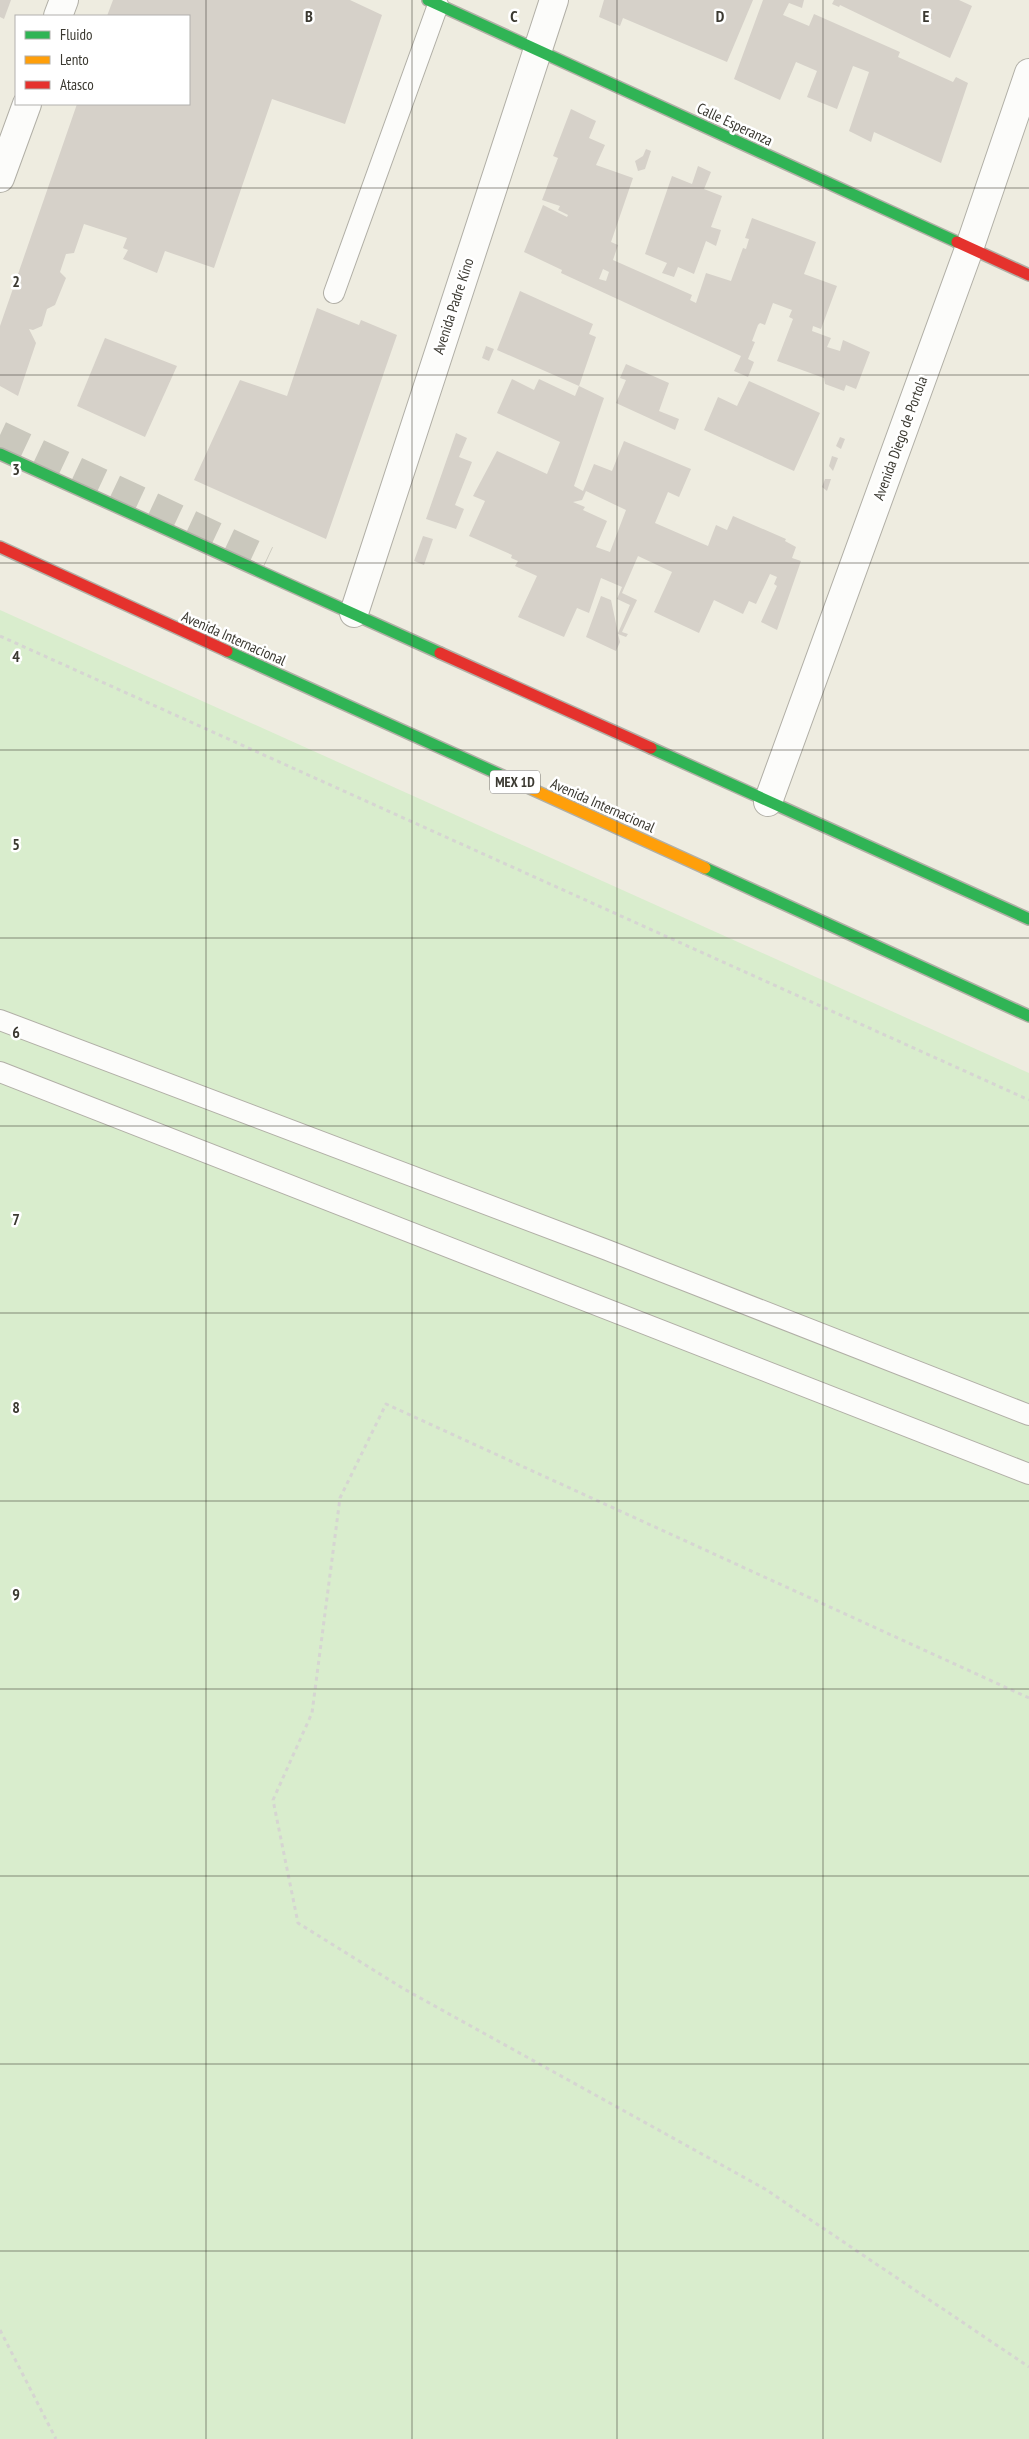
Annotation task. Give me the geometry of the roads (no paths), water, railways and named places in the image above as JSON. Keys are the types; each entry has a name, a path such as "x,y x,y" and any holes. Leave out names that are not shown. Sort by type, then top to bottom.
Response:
{"main road":[{"name":"Calle Esperanza","path":"433,2 1029,276"},
{"path":"0,454 1029,920"},
{"name":"Avenida Internacional","path":"0,547 1029,1016"}],"street":[{"path":"58,15 64,0"},
{"name":"Avenida Padre Kino","path":"354,613 554,0"},
{"name":"Avenida Diego de Portola","path":"768,802 969,249 1029,73"},
{"path":"0,178 27,105"}],"lane":[{"path":"334,293 433,2"},
{"path":"0,1020 598,1246 1029,1415"},
{"path":"0,1072 1029,1474"}],"tunnel":[{"path":"0,435 267,560"}]}
